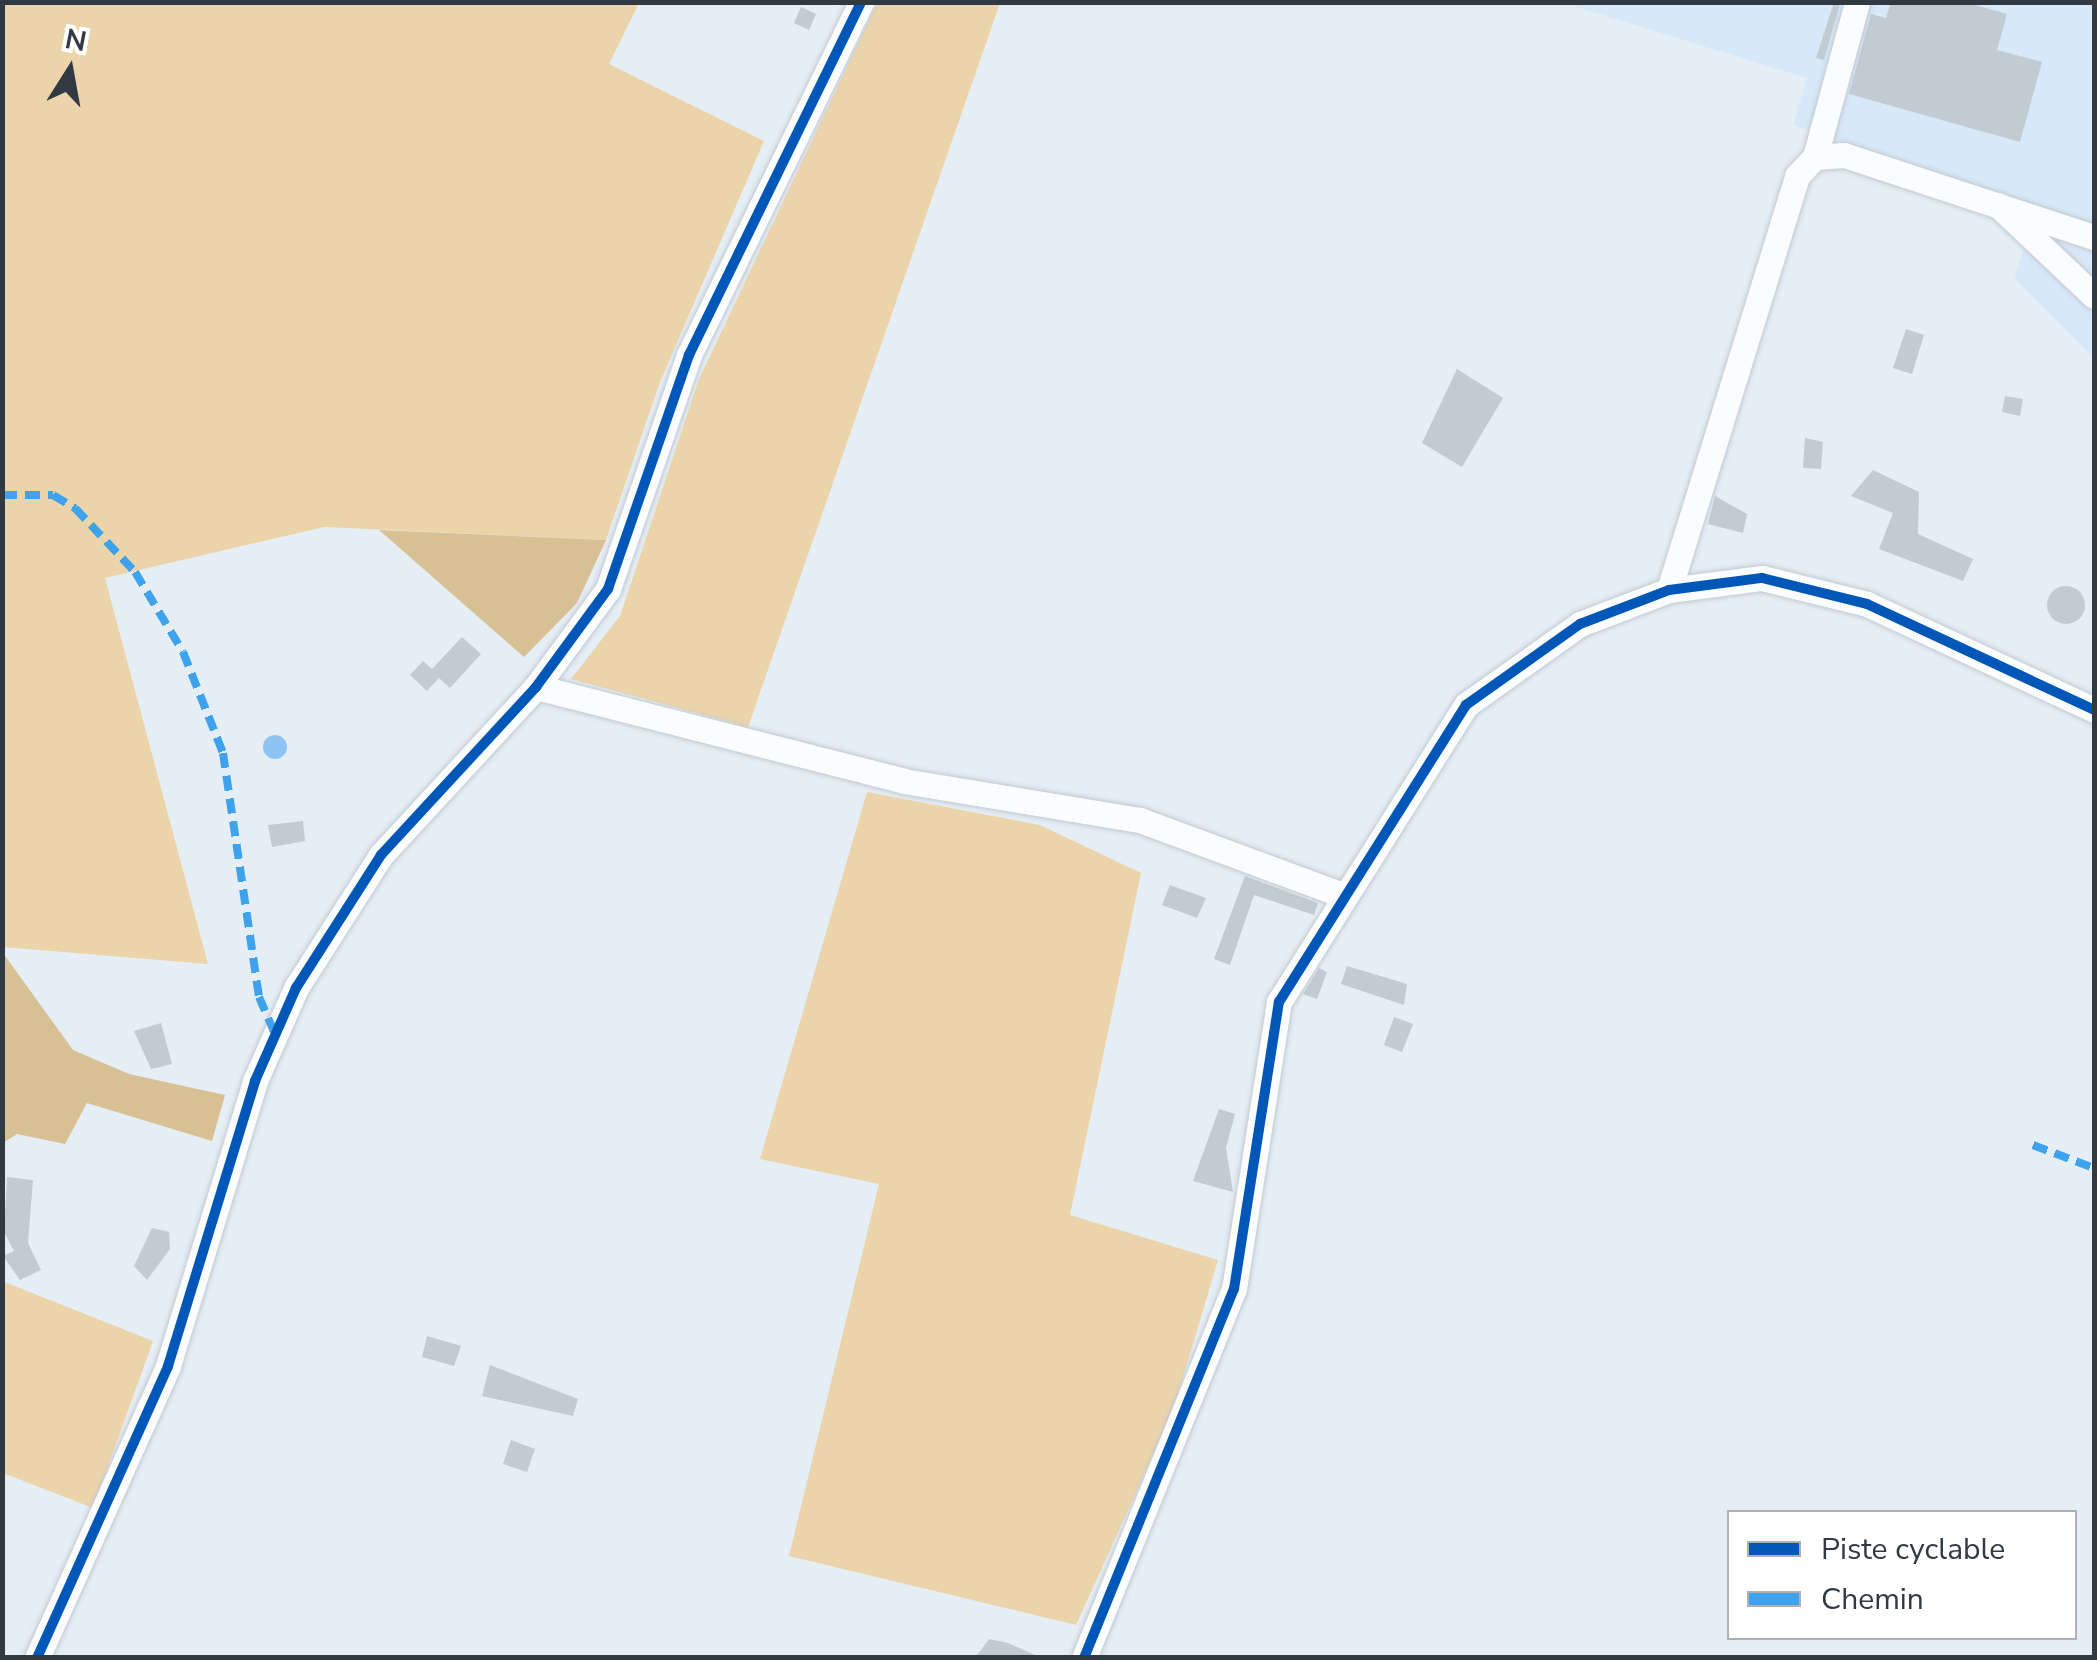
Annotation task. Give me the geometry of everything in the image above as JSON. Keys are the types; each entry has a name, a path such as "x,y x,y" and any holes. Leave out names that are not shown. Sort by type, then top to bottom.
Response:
{"street":[{"path":"37,1658 168,1366 256,1081 296,988 382,855 536,687 608,589 690,355 862,2"},
{"path":"1669,590 1797,176 1815,157 1857,2"},
{"path":"1815,157 1844,155 2094,237"},
{"path":"1998,205 2094,296"},
{"path":"1084,1658 1234,1288 1255,1191 1268,1040 1296,963 1466,705 1580,624 1669,590 1762,578 1819,589 2094,710"},
{"path":"536,687 904,781 1140,820 1340,894"}],"shaded area":[{"path":"1561,2 2094,3 2094,358 2014,278 2039,207 1793,125 1807,78"},
{"path":"2,3 639,3 609,64 764,141 660,382 606,540 324,527 105,578 208,964 3,947"},
{"path":"877,3 1000,3 748,727 571,679 620,616 699,379"},
{"path":"379,530 606,540 577,603 524,657"},
{"path":"867,792 1040,825 1141,873 1070,1215 1218,1260 1173,1411 1076,1625 789,1556 879,1184 760,1159"},
{"path":"3,953 73,1050 129,1074 225,1095 212,1141 87,1103 65,1144 17,1134 3,1143"},
{"path":"2,1281 153,1341 93,1508 3,1473"}],"water":[{"path":"275,735 287,747 275,759 263,747"}],"building":[{"path":"1834,2 1840,4 1824,60 1816,58"},
{"path":"1891,2 1965,2 2007,14 1997,50 2042,62 2020,142 1849,94 1871,14 1886,18"},
{"path":"801,7 816,14 809,30 794,23"},
{"path":"1906,329 1924,335 1912,374 1893,368"},
{"path":"1457,369 1503,398 1462,467 1422,443"},
{"path":"2005,396 2023,399 2020,416 2002,412"},
{"path":"1805,438 1823,442 1821,469 1803,468"},
{"path":"1873,470 1919,492 1918,534 1973,559 1963,581 1879,549 1893,513 1851,496"},
{"path":"1715,496 1747,514 1743,533 1708,524"},
{"path":"2066,586 2079,592 2085,605 2079,618 2066,624 2053,618 2047,605 2053,592"},
{"path":"462,637 481,654 450,688 439,678 427,691 410,675 423,661 432,669"},
{"path":"303,821 305,841 272,847 268,825"},
{"path":"1245,876 1318,903 1314,915 1254,895 1230,965 1214,959"},
{"path":"1170,885 1206,898 1197,918 1162,905"},
{"path":"1347,966 1407,984 1404,1005 1341,984"},
{"path":"1319,968 1327,972 1317,999 1303,994"},
{"path":"1394,1017 1413,1024 1402,1052 1384,1045"},
{"path":"161,1023 172,1064 151,1069 134,1031"},
{"path":"1219,1109 1235,1114 1226,1148 1233,1192 1193,1181"},
{"path":"7,1177 33,1180 28,1243 41,1270 20,1280 3,1256 14,1251 4,1232"},
{"path":"152,1228 169,1232 170,1249 147,1280 134,1266"},
{"path":"427,1336 461,1346 454,1366 422,1357"},
{"path":"490,1365 578,1399 573,1416 482,1396"},
{"path":"511,1440 535,1449 527,1472 503,1464"},
{"path":"989,1639 1008,1643 1042,1658 975,1658"}],"marked path":[{"path":"2,495 53,495 75,508 135,572 183,652 223,753 259,997 275,1034"},
{"path":"2033,1145 2094,1168"}],"cycle path":[{"path":"37,1658 168,1366 255,1081 296,988 381,855 536,687 608,589 689,355 861,2"},
{"path":"1084,1658 1234,1289 1279,1002 1466,705 1580,624 1669,590 1762,578 1867,604 2094,710"}]}
